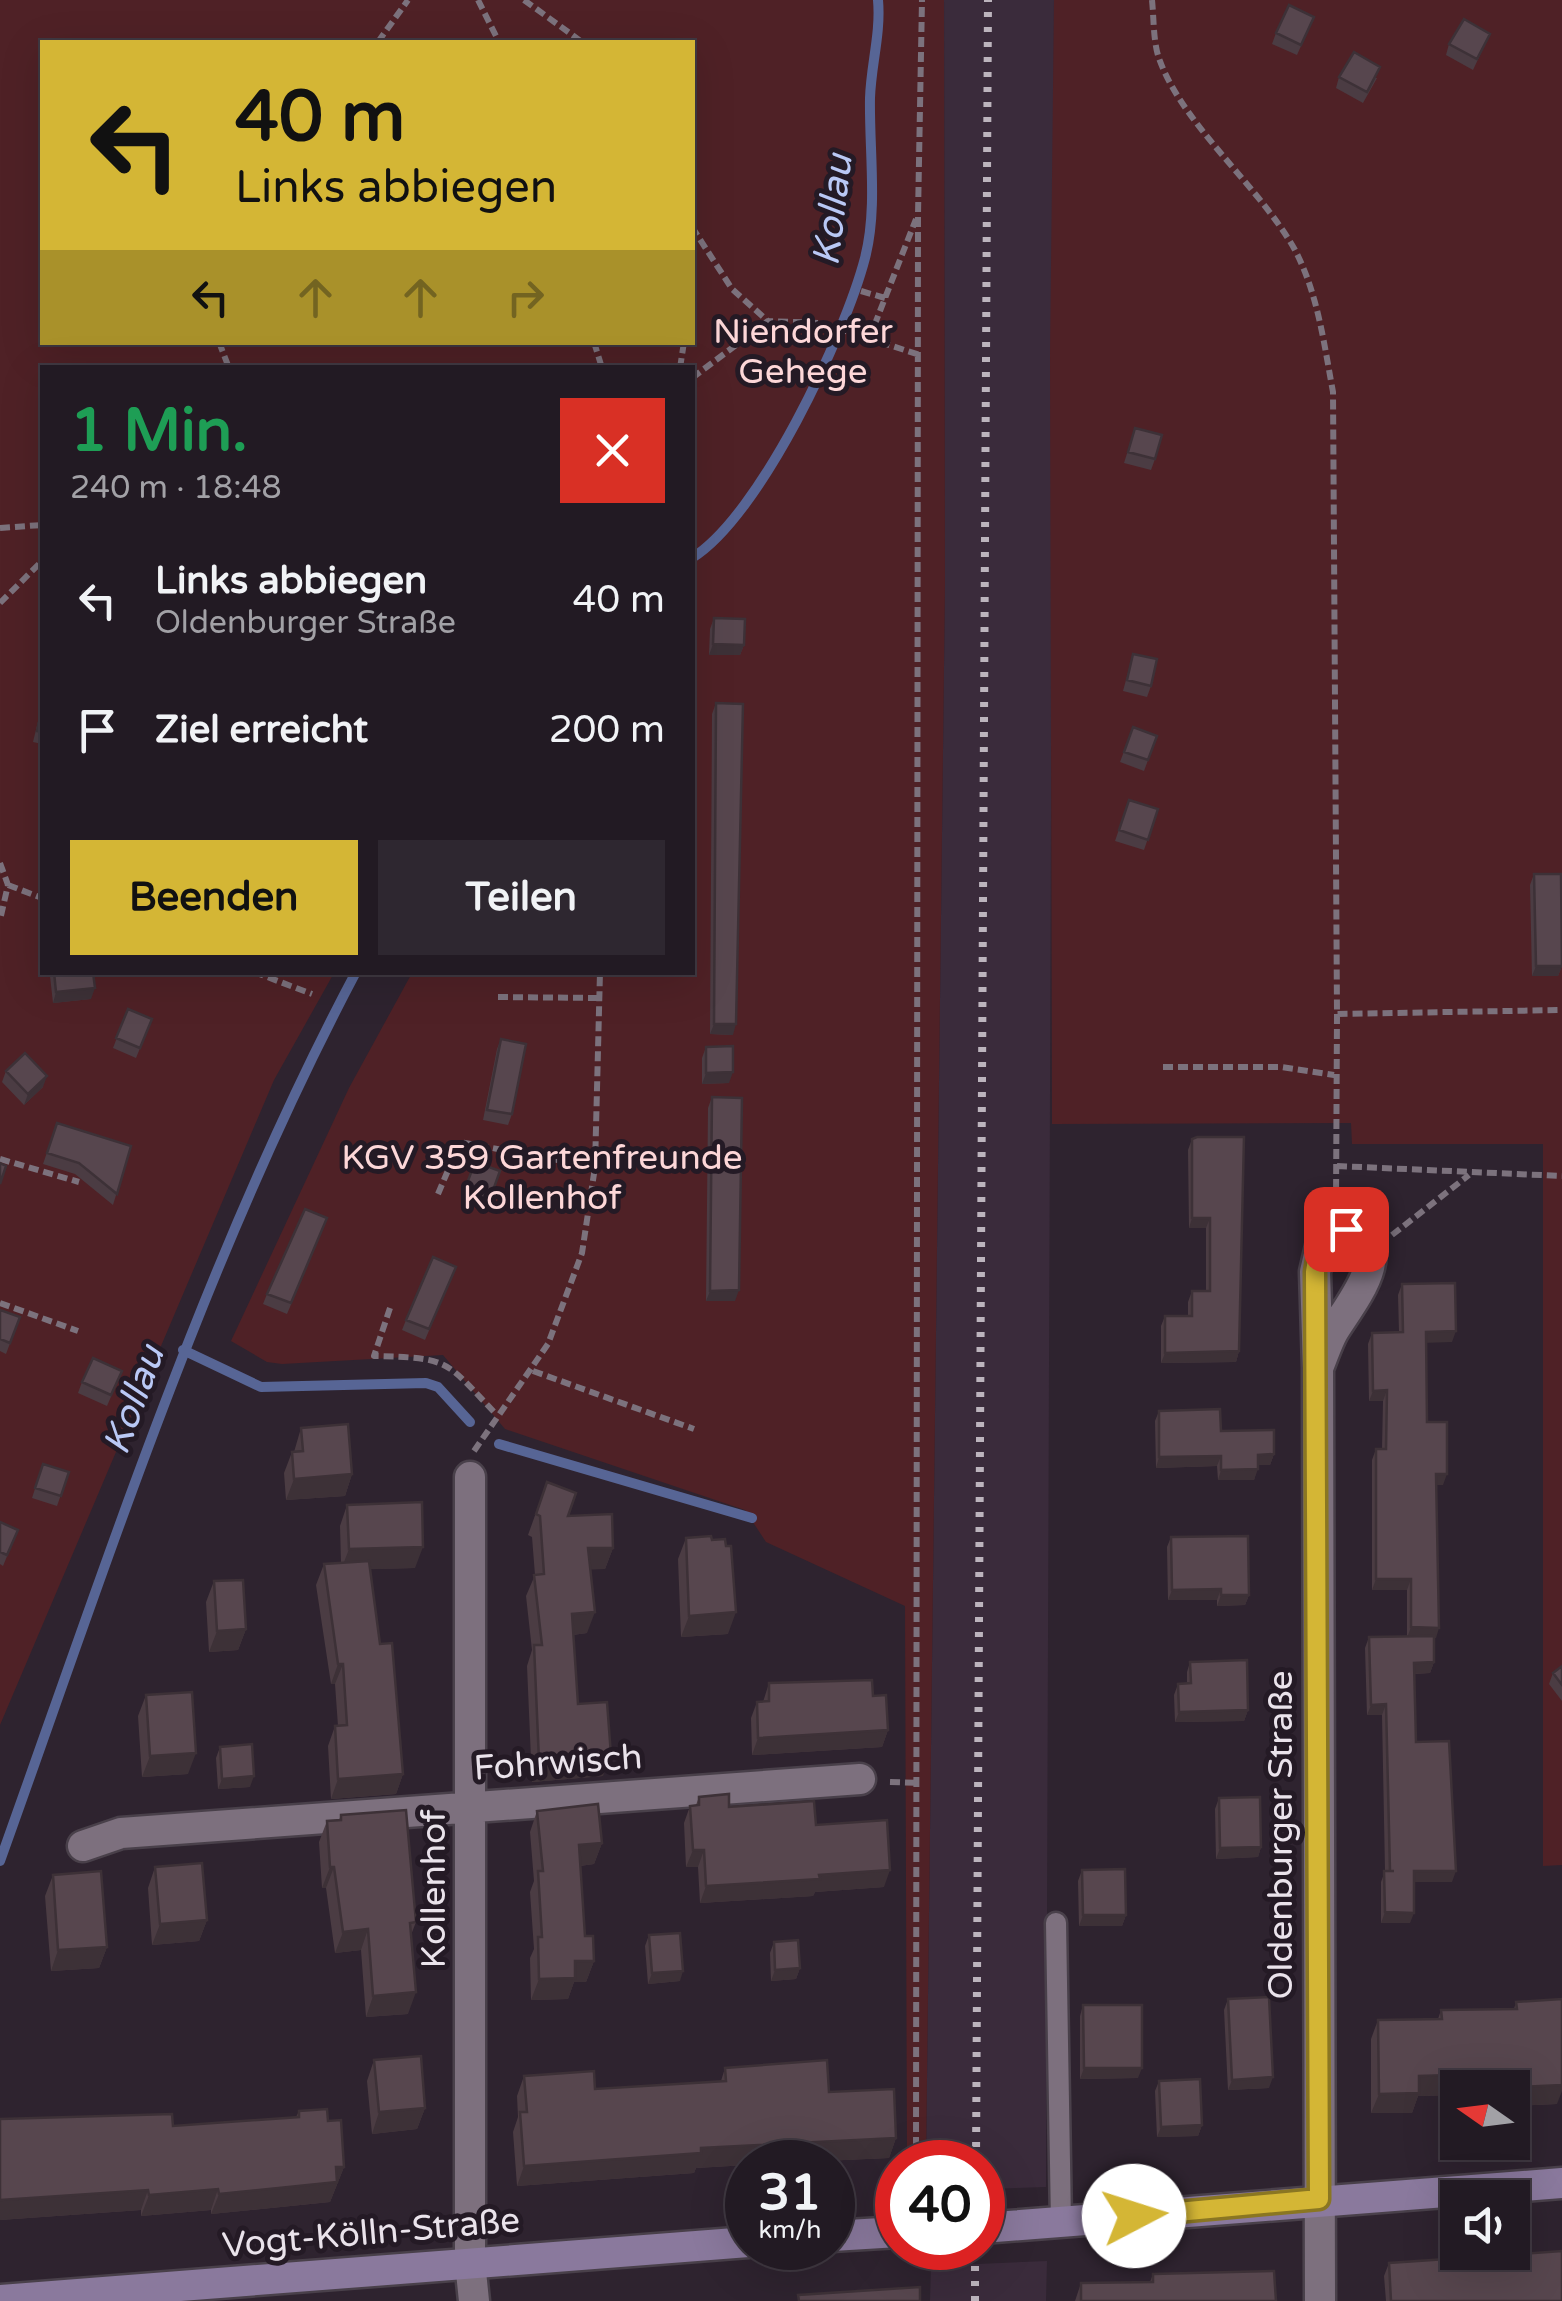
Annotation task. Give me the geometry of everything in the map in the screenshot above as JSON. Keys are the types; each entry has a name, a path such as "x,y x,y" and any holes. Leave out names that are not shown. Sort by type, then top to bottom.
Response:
{"street":[{"path":"1336,1230 1356,1232 1371,1251"},
{"name":"Oldenburger Straße","path":"1320,2301 1315,1272 1322,1242 1336,1230"},
{"name":"Oldenburger Straße","path":"1318,1368 1331,1336 1366,1282 1371,1251"},
{"name":"Kollenhof","path":"470,1477 470,2262 474,2301"},
{"name":"Fohrwisch","path":"83,1846 120,1834 860,1779"},
{"path":"1005,2227 1562,2183"},
{"name":"Vogt-Kölln-Straße","path":"0,2300 725,2244"}],"lane":[{"path":"1056,1923 1060,2223"}],"path":[{"path":"379,40 408,0"},
{"path":"478,0 499,40"},
{"path":"524,0 579,40"},
{"path":"916,2140 918,214 922,0"},
{"path":"1152,0 1160,61 1190,111 1250,184 1295,251 1314,297 1333,392 1336,1230"},
{"path":"870,339 918,214"},
{"path":"695,232 732,289 768,320 822,323 920,354"},
{"path":"861,291 885,298"},
{"path":"695,376 768,320"},
{"path":"0,528 40,525"},
{"path":"0,603 40,563"},
{"path":"0,863 8,885 0,920"},
{"path":"8,885 40,897"},
{"path":"262,975 312,994"},
{"path":"470,1477 477,1442 533,1370 564,1308 582,1253 595,1167 600,975"},
{"path":"498,997 599,998"},
{"path":"1337,1014 1562,1010"},
{"path":"1163,1067 1281,1067 1334,1076"},
{"path":"438,1194 460,1142 595,1167"},
{"path":"0,1159 79,1182"},
{"path":"1337,1166 1562,1176"},
{"path":"1371,1251 1469,1174"},
{"path":"0,1303 78,1331"},
{"path":"390,1308 374,1356 433,1358 446,1363 497,1415"},
{"path":"533,1370 694,1429"}],"shaded area":[{"path":"944,0 1054,0 1046,2187 1005,2188 1005,2140 926,2140 945,584"},
{"path":"1047,2261 1046,2301 930,2301 931,2270 1005,2270 1005,2263"}],"green space":[{"path":"0,0 944,0 945,584 926,2140 907,2140 905,1606 766,1542 745,1510 505,1429 443,1355 282,1364 267,1362 231,1341 349,1088 411,975 695,975 695,365 40,365 40,975 333,975 274,1080 0,1725"},
{"path":"1054,0 1562,0 1562,1865 1543,1866 1543,1144 1352,1144 1351,1123 1052,1124 1050,355"}],"building":[{"path":"1289,5 1314,17 1301,45 1276,33"},
{"path":"1464,19 1490,34 1477,59 1449,44"},
{"path":"1354,52 1380,67 1367,92 1339,77"},
{"path":"1135,428 1162,435 1155,459 1128,452"},
{"path":"714,618 745,619 744,645 713,644"},
{"path":"1133,654 1157,659 1151,686 1127,680"},
{"path":"716,703 743,704 736,1024 714,1024"},
{"path":"1133,727 1157,736 1148,760 1124,752"},
{"path":"1129,800 1158,809 1148,840 1119,830"},
{"path":"1534,874 1561,874 1562,966 1536,966"},
{"path":"54,975 93,975 95,988 56,992"},
{"path":"128,1009 152,1019 140,1048 116,1038"},
{"path":"501,1039 526,1044 512,1114 487,1110"},
{"path":"733,1046 733,1072 706,1073 706,1047"},
{"path":"25,1053 47,1076 28,1094 6,1071"},
{"path":"712,1097 742,1098 739,1290 710,1291"},
{"path":"57,1123 131,1146 117,1194 79,1163 47,1153"},
{"path":"1244,1137 1239,1351 1165,1353 1165,1316 1192,1316 1192,1291 1210,1291 1210,1218 1192,1218 1192,1139"},
{"path":"475,1162 500,1171 491,1196 466,1186"},
{"path":"0,1163 6,1166 0,1184"},
{"path":"305,1209 327,1218 291,1303 267,1294"},
{"path":"433,1257 456,1267 429,1329 406,1320"},
{"path":"1455,1283 1456,1331 1426,1332 1427,1422 1447,1422 1447,1474 1436,1474 1439,1628 1411,1627 1411,1579 1376,1579 1376,1449 1386,1449 1387,1390 1373,1391 1372,1333 1403,1332 1402,1284"},
{"path":"0,1310 20,1317 10,1343 0,1339"},
{"path":"93,1358 122,1371 111,1395 82,1382"},
{"path":"1220,1409 1221,1431 1274,1430 1274,1454 1258,1455 1258,1469 1221,1470 1221,1456 1159,1457 1159,1411"},
{"path":"348,1424 352,1474 294,1479 292,1452 303,1451 301,1428"},
{"path":"43,1464 69,1472 61,1496 35,1488"},
{"path":"547,1482 576,1493 568,1516 612,1514 613,1548 588,1548 595,1612 572,1614 578,1704 607,1702 611,1755 539,1761 534,1645 542,1645 534,1575 544,1574 540,1516 536,1514"},
{"path":"422,1502 423,1547 349,1549 347,1505"},
{"path":"0,1522 18,1530 7,1555 0,1552"},
{"path":"711,1536 712,1540 725,1539 726,1546 731,1546 736,1612 689,1616 686,1538"},
{"path":"1248,1536 1249,1595 1221,1595 1221,1589 1172,1590 1171,1537"},
{"path":"369,1561 380,1644 392,1643 403,1774 338,1779 335,1726 347,1725 343,1664 338,1664 324,1564"},
{"path":"243,1580 246,1629 217,1631 214,1581"},
{"path":"1434,1636 1434,1662 1414,1663 1416,1742 1449,1741 1456,1871 1414,1871 1414,1913 1385,1912 1384,1871 1390,1871 1386,1704 1371,1705 1369,1637"},
{"path":"1247,1660 1248,1710 1179,1712 1178,1684 1191,1683 1190,1662"},
{"path":"1562,1666 1562,1685 1553,1673"},
{"path":"872,1680 873,1696 886,1695 888,1730 758,1738 757,1702 769,1701 769,1683"},
{"path":"192,1692 196,1753 150,1756 146,1695"},
{"path":"252,1744 254,1776 222,1779 220,1747"},
{"path":"729,1794 729,1807 814,1801 816,1825 887,1820 890,1870 706,1886 704,1850 693,1850 690,1806 699,1805 699,1797"},
{"path":"1260,1797 1261,1847 1220,1848 1219,1798"},
{"path":"598,1804 602,1843 579,1845 585,1936 593,1936 594,1961 575,1961 575,1978 539,1979 538,1937 542,1937 538,1871 543,1871 537,1811"},
{"path":"406,1810 416,1922 410,1923 416,1992 373,1996 368,1929 343,1932 334,1867 330,1867 327,1821 341,1820 341,1815"},
{"path":"202,1863 207,1920 160,1924 155,1867"},
{"path":"1125,1869 1126,1915 1083,1915 1082,1870"},
{"path":"101,1871 107,1947 58,1950 53,1875"},
{"path":"680,1933 683,1971 652,1973 649,1935"},
{"path":"798,1940 800,1968 775,1970 774,1942"},
{"path":"1269,1997 1273,2077 1232,2080 1228,1999"},
{"path":"1562,1999 1562,2085 1530,2087 1530,2070 1440,2070 1440,2075 1419,2076 1419,2093 1379,2094 1378,2020 1442,2019 1441,2010 1517,2009 1516,2002"},
{"path":"1083,2005 1142,2005 1142,2068 1084,2068"},
{"path":"421,2056 425,2108 379,2112 374,2060"},
{"path":"827,2060 829,2092 894,2089 896,2138 725,2140 725,2147 701,2148 701,2153 524,2166 520,2112 527,2112 524,2076 594,2071 595,2089 726,2081 725,2068"},
{"path":"1200,2079 1202,2125 1161,2127 1159,2081"},
{"path":"327,2109 328,2121 341,2120 344,2167 336,2167 337,2182 219,2194 218,2189 149,2195 148,2190 0,2200 0,2119 172,2114 173,2126 299,2117 299,2111"},
{"path":"1562,2251 1562,2301 1391,2301 1389,2263 1440,2259 1440,2270 1530,2270 1530,2253"},
{"path":"1274,2271 1276,2301 1081,2301 1081,2283 1153,2282 1153,2274"},
{"path":"920,2287 920,2301 799,2301 798,2295"}],"waterway":[{"name":"Kollau","path":"695,555 745,504 771,465 819,376 855,291 871,219 870,98 878,0"},
{"name":"Kollau","path":"0,1861 206,1298 302,1079 354,975"},
{"path":"183,1350 261,1387 426,1383 438,1387 470,1422"},
{"path":"499,1444 752,1518"}],"railway":[{"path":"976,2140 988,0"},
{"path":"975,2270 975,2301"}],"route":[{"path":"1134,2216 1319,2199 1315,1272 1322,1242 1336,1230 1346,1229"}],"park label":[{"name":"Niendorfer Gehege","path":"803,352"},
{"name":"KGV 359 Gartenfreunde Kollenhof","path":"542,1178"}]}
